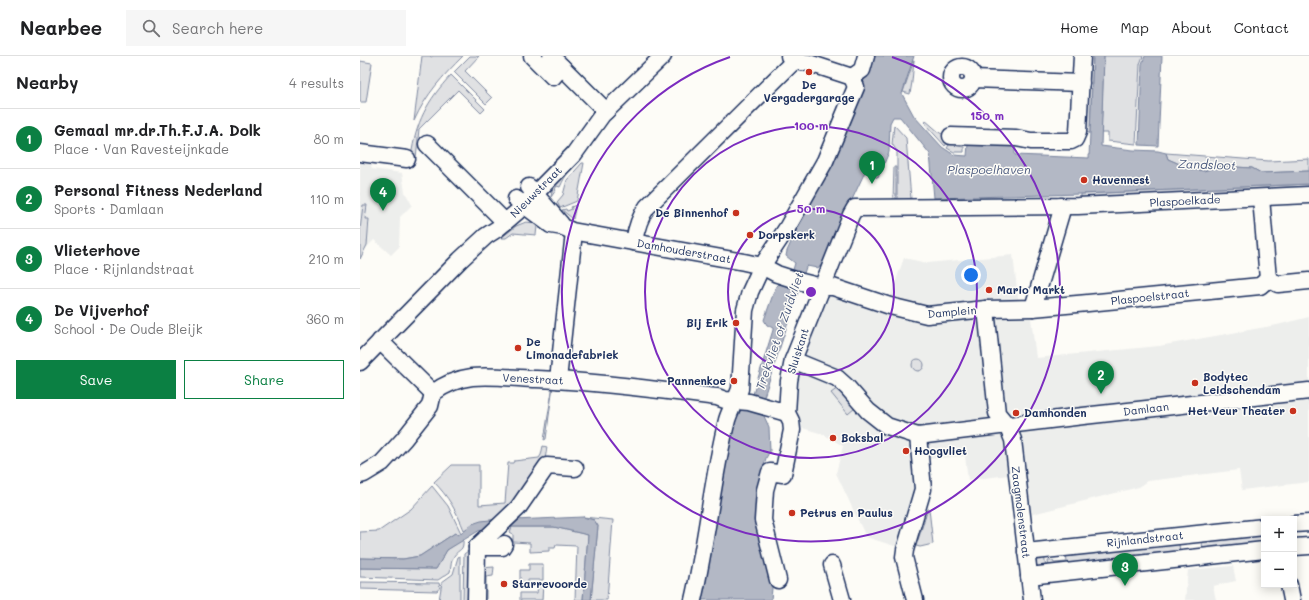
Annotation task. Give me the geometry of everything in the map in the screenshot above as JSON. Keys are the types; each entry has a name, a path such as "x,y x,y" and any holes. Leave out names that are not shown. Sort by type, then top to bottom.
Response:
{"street":[{"path":"532,56 553,65 604,113"},
{"name":"Nieuwstraat","path":"360,362 501,219 532,190 589,124 604,113 663,56"},
{"path":"852,77 862,70 866,56"},
{"path":"951,136 1022,138 1031,141 1064,142 1075,139 1078,132 1082,56"},
{"path":"634,242 636,228 647,207 792,58 852,77"},
{"path":"693,600 700,572 727,418 749,404 740,389 745,310 750,292 762,266 787,228 825,161 856,87 852,77"},
{"path":"973,79 1081,83"},
{"path":"427,144 501,219"},
{"path":"360,153 407,159"},
{"path":"532,190 569,229 558,380"},
{"name":"Plaspoelkade","path":"855,208 1061,206 1309,195"},
{"path":"1261,198 1268,279 1278,284 1309,281"},
{"name":"Damhouderstraat","path":"520,202 551,225 762,266 796,280"},
{"path":"1033,308 1061,213 1061,206"},
{"name":"Sluiskant","path":"778,580 763,520 765,490 770,472 783,474 792,430 791,421 787,413 789,381 793,360 855,208"},
{"name":"Plaspoelstraat","path":"986,309 1033,308 1260,286 1268,279"},
{"name":"Damplein","path":"796,280 822,287 833,287 890,306 927,315 986,309 997,413 1007,425"},
{"path":"360,475 382,463 404,439 430,406 433,393 380,341"},
{"path":"793,360 837,378 868,411 887,426 918,436 923,489 904,556 915,600"},
{"name":"Venestraat","path":"433,393 446,384 472,377 558,380 716,397 787,413"},
{"name":"Damlaan","path":"918,436 1309,391"},
{"name":"Zaagmolenstraat","path":"1007,425 1013,440 1032,600"},
{"path":"476,600 477,547 518,508 547,466 574,468"},
{"path":"1297,524 1309,523"},
{"name":"Rijnlandstraat","path":"1026,552 1261,527"},
{"path":"477,547 502,547 504,544"},
{"path":"1297,547 1309,546"},
{"path":"1029,576 1261,550"},
{"path":"832,565 842,600"},
{"path":"1290,588 1292,600"}],"shaded area":[{"path":"422,56 463,56 436,86 424,102 414,121"},
{"path":"470,56 479,56 465,71 492,98 486,104 454,72"},
{"path":"1087,56 1093,56 1090,133 1083,132"},
{"path":"1104,56 1143,56 1140,64 1136,144 1108,141 1108,133 1101,133"},
{"path":"914,60 912,82 910,94 903,92"},
{"path":"360,61 372,63 366,102 360,102"},
{"path":"451,75 485,109 481,113 458,90 419,129 416,158 411,157 416,133 424,113 435,94"},
{"path":"925,120 940,133 949,137 949,140 945,146 926,125"},
{"path":"894,125 906,138 911,199 897,200 897,151 892,144"},
{"path":"953,139 953,142 957,146 964,147 964,152 954,152 947,148"},
{"path":"1166,153 1269,161 1309,159 1309,171 1261,173 1252,168 1219,166 1204,171 1191,169 1168,159"},
{"path":"360,157 370,159 372,169 402,173 405,192 412,205 400,217 399,247 391,255 374,240 360,254"},
{"path":"582,163 584,163 577,201 560,208 557,202 563,195 567,180"},
{"path":"894,167 896,167 896,200 893,200"},
{"path":"567,168 570,170 565,176 560,187 557,186 551,197 553,185"},
{"path":"1309,184 1309,187 1081,200 1081,194"},
{"path":"363,205 367,205 365,219 369,219 367,245 360,259 360,230"},
{"path":"576,205 573,219 562,210 566,209 567,211"},
{"path":"526,222 534,223 537,226 536,235 513,233 506,238 501,238 516,226"},
{"path":"1013,255 1018,298 1031,318 1036,358 1159,346 1277,325 1309,317 1309,482 1242,490 1239,470 1148,481 1139,487 1029,515 1024,473 968,480 965,456 916,460 919,487 901,548 866,537 836,473 843,446 823,434 782,422 796,357 823,293 886,309 904,258 927,263"},
{"path":"918,359 922,361 924,365 922,369 918,371 914,369 912,365 914,361"},
{"path":"553,385 546,439 544,440"},
{"path":"838,388 855,408 848,414 831,393"},
{"path":"543,446 547,447 544,466 504,518 464,530 452,504 434,482 452,465 479,465 479,505 505,503 508,463 539,458"},
{"path":"432,486 448,506 461,533 458,535 455,533 420,556 403,559 360,558 360,532 379,531 411,509"},
{"path":"928,509 933,544 920,547 916,546"},
{"path":"583,517 613,520 607,600 591,600 598,526 594,520"},
{"path":"512,527 554,527 588,535 583,600 575,600 577,546 556,545 555,548 549,548 549,551 530,552 530,543 513,542 513,534 510,532"},
{"path":"1261,531 1261,548 1203,554 1202,541"},
{"path":"463,539 462,548 452,559 450,572 438,580 360,577 360,568 436,569 447,550"},
{"path":"1179,543 1180,556 1049,570 1048,561 1053,561 1054,563 1067,562 1066,555"},
{"path":"474,550 468,600 463,600 464,554 468,551"},
{"path":"1044,553 1046,570 1038,569 1035,561 1036,558"},
{"path":"460,556 460,600 439,600 442,582 453,574 458,557"},
{"path":"529,564 543,564 543,580 528,580 528,588 520,588 520,570 529,570"},
{"path":"1233,566 1236,581 1213,586 1216,600 1185,600 1188,570"},
{"path":"494,567 493,576 486,577 486,600 479,600 480,568"},
{"path":"360,582 439,583 440,587 437,591 360,589"},
{"path":"538,584 543,584 542,600 520,600 520,593 537,593"}],"water":[{"path":"873,56 914,56 902,94 914,116 942,147 954,155 967,156 968,144 1015,145 1015,155 1089,158 1093,56 1104,56 1101,146 1158,151 1166,153 1168,159 1191,169 1204,171 1219,166 1252,168 1261,173 1309,171 1309,184 1081,194 934,198 930,154 900,117 893,117 890,123 889,152 878,178 867,173 871,159 821,266 817,268 806,267 759,412 763,414 769,427 770,451 766,458 758,489 773,576 771,600 701,600 736,411 749,407 773,330 773,328 767,325 764,320 776,286 779,283 782,283 792,273 795,263 786,256 787,251 858,96"},
{"path":"1145,56 1162,56 1158,146 1139,145 1142,64"},
{"path":"583,517 594,520 598,526 591,600 583,600 588,535 554,527 512,527 480,530 447,550 436,569 360,568 360,558 403,559 420,556 455,533 458,535 472,524 481,521 499,519 514,520"}],"place":[{"name":"De Vergadergarage","path":"809,72"},
{"name":"Havennest","path":"1084,180"},
{"name":"Gemaal mr.dr.Th.F.J.A. Dolk","path":"872,184"},
{"name":"De Vijverhof","path":"383,211"},
{"name":"De Binnenhof","path":"736,213"},
{"name":"Dorpskerk","path":"750,235"},
{"name":"Mario Markt","path":"989,290"},
{"name":"Bij Erik","path":"736,323"},
{"name":"De Limonadefabriek","path":"518,348"},
{"name":"Pannenkoe","path":"734,381"},
{"name":"Bodytec Leidschendam","path":"1195,383"},
{"name":"Personal Fitness Nederland","path":"1101,394"},
{"name":"Het Veur Theater","path":"1293,411"},
{"name":"Damhonden","path":"1016,413"},
{"name":"Boksbal","path":"833,438"},
{"name":"Hoogvliet","path":"906,451"},
{"name":"Petrus en Paulus","path":"792,513"},
{"name":"Starrevoorde","path":"504,584"},
{"name":"Vlieterhove","path":"1125,586"}],"water label":[{"name":"Zandsloot","path":"1207,165"},
{"name":"Plaspoelhaven","path":"989,170"},
{"name":"Trekvliet of Zuidvliet","path":"780,331"}]}
